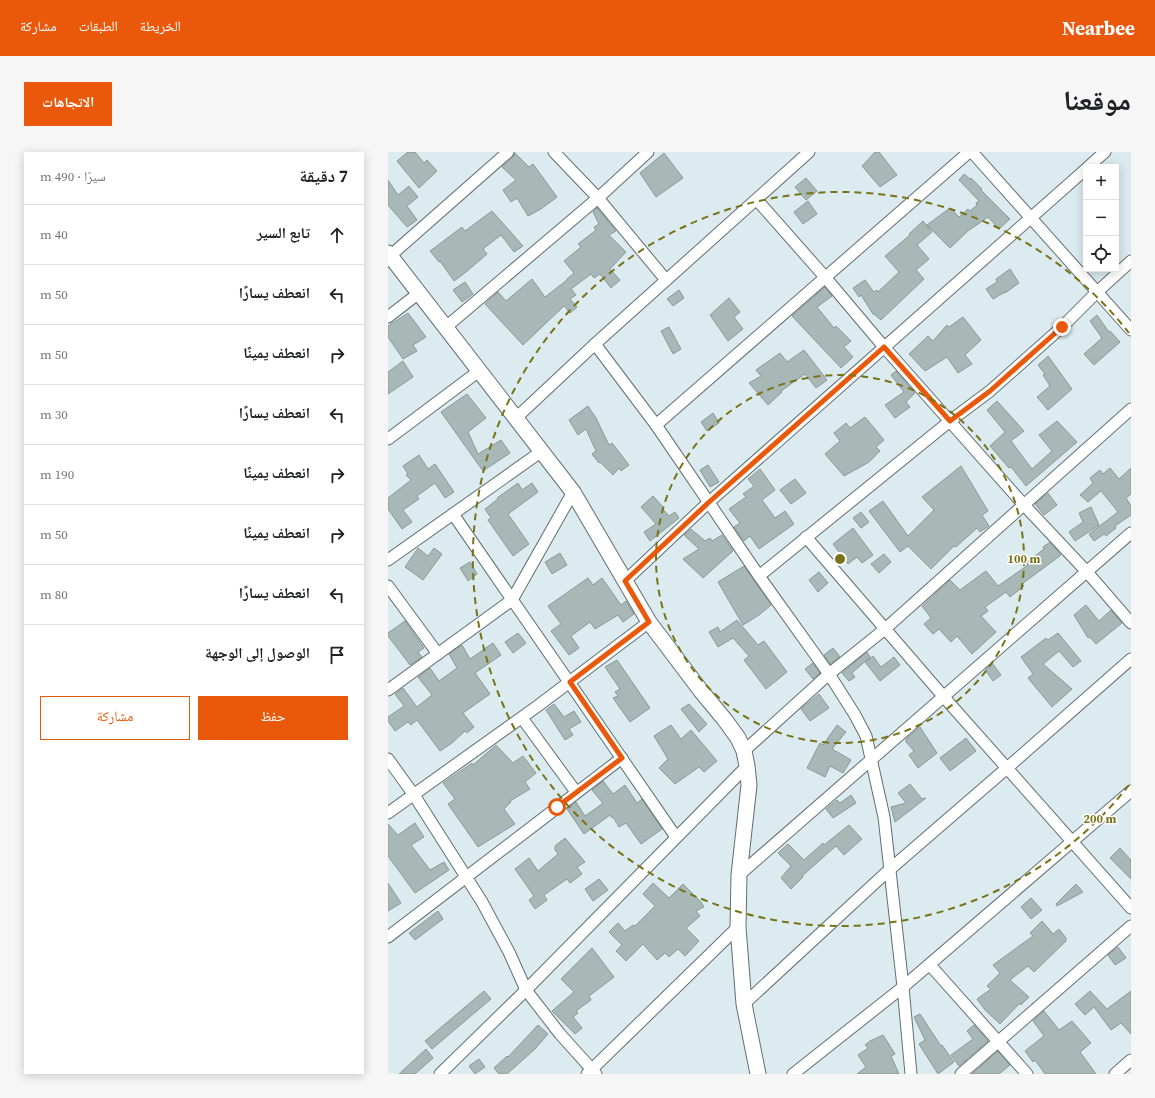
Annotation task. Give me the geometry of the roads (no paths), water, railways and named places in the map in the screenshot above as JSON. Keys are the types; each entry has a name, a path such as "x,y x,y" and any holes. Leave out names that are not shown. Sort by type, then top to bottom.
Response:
{"street":[{"path":"508,152 389,254 573,492 649,622 738,738 746,758 749,785 739,875 738,927 744,1004 758,1074"},
{"path":"554,152 598,198 666,280"},
{"path":"446,327 598,198 648,152"},
{"path":"516,418 595,344 809,152"},
{"path":"656,425 971,152 1131,330"},
{"path":"1091,164 1105,152"},
{"path":"625,581 708,503 1083,172"},
{"path":"757,200 884,347 1024,505 1087,572 1131,623"},
{"path":"759,576 950,421 990,391 1062,327 1131,261"},
{"path":"388,317 420,293"},
{"path":"595,344 656,425 708,503 829,674 866,736 884,817 911,1074"},
{"path":"388,439 479,371"},
{"path":"440,1074 526,990 676,837 746,758 829,674 885,629 1131,409"},
{"path":"388,560 542,451"},
{"path":"388,690 512,600 573,492"},
{"path":"453,514 676,837"},
{"path":"739,875 1131,533"},
{"path":"806,537 943,696 1131,908"},
{"path":"388,586 438,654"},
{"path":"388,813 522,718 649,622"},
{"path":"744,1004 890,870 1131,659"},
{"path":"522,718 576,792"},
{"path":"388,937 622,758"},
{"path":"388,759 414,795 482,902 509,952 526,990 546,1018 592,1072 738,927"},
{"path":"793,1074 903,988 1131,791"},
{"path":"961,1074 1131,926"},
{"path":"930,965 1027,1074"},
{"path":"1115,1074 1131,1060"}]}
